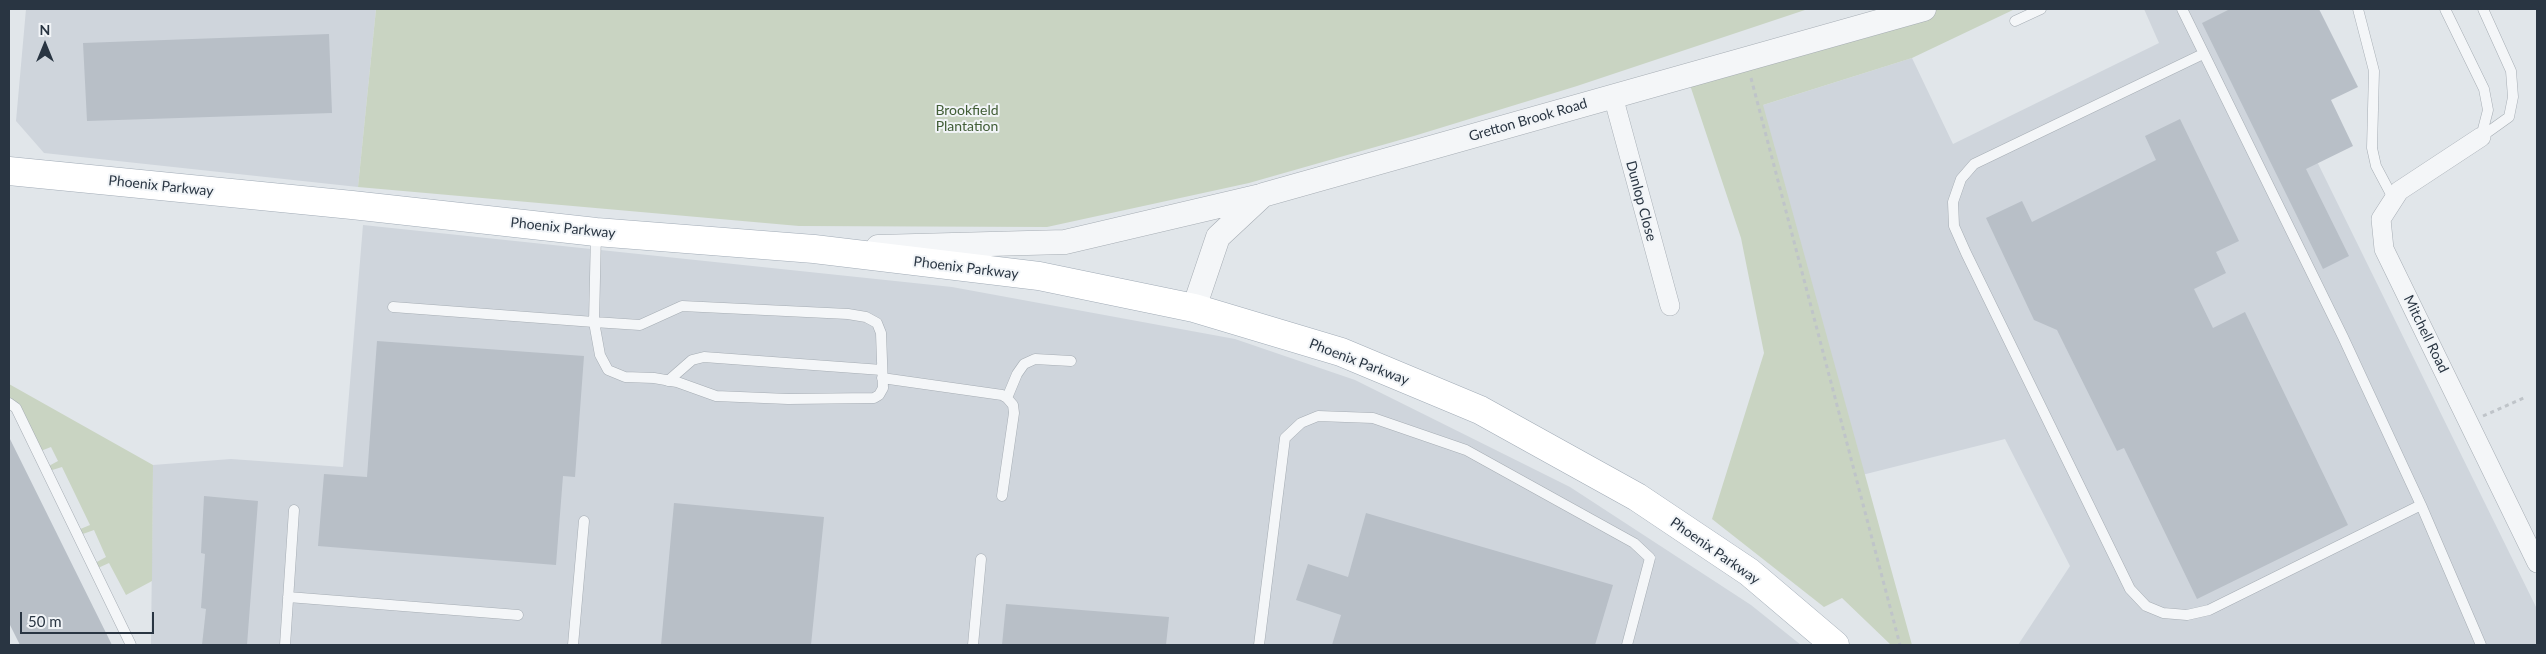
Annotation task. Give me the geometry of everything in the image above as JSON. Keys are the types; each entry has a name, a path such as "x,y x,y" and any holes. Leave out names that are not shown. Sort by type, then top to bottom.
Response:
{"main road":[{"name":"Phoenix Parkway","path":"9,171 352,204 596,232 814,249 1039,276 1194,308 1341,352 1480,410 1638,497 1748,572 1835,645"}],"street":[{"name":"Gretton Brook Road","path":"1194,308 1218,237 1263,195 1924,9"},
{"name":"Dunlop Close","path":"1612,96 1670,306"},
{"name":"Mitchell Road","path":"2481,137 2399,191 2381,220 2384,249 2537,563"},
{"path":"814,249 1065,242 1263,195"}],"lane":[{"path":"2015,21 2041,9"},
{"path":"2182,9 2343,337 2422,505 2481,645"},
{"path":"2358,9 2374,71 2372,148 2376,166 2394,200"},
{"path":"2445,9 2484,89 2488,110 2481,137"},
{"path":"2481,137 2508,117 2513,97 2510,71 2483,9"},
{"path":"2204,54 1974,164 1960,180 1953,202 1954,226 1966,253 2130,589 2146,606 2163,614 2187,615 2209,610 2422,505"},
{"path":"393,307 594,322 640,325 675,309 690,306 848,314 866,317 877,323 881,333 883,388 879,395 874,398 716,396 668,381 625,377 608,370 600,355 594,322 596,232"},
{"path":"668,381 692,360 704,357 882,374 1002,395 1013,405 1014,414 1002,496"},
{"path":"1007,398 1017,374 1024,364 1035,358 1070,361"},
{"path":"9,403 16,408 132,645"},
{"path":"1259,645 1285,438 1301,423 1318,416 1373,418 1466,450 1634,543 1650,558 1646,581 1627,645"},
{"path":"284,645 294,510"},
{"path":"573,645 584,521"},
{"path":"973,645 981,559"},
{"path":"288,597 518,615"}],"path":[{"path":"1746,58 1900,645"},
{"path":"2469,422 2526,397"}],"shaded area":[{"path":"26,9 376,9 358,187 44,153 16,121"},
{"path":"2144,9 2242,9 2537,609 2537,645 2018,645 2070,566 2005,439 1862,475 1760,106 1912,58 1953,144 2159,43"},
{"path":"363,225 952,287 1235,339 1355,380 1570,487 1751,605 1801,645 151,645 153,465 231,459 343,467"}],"green space":[{"name":"Brookfield Plantation","path":"376,9 1808,9 1577,86 1414,136 1249,183 1047,227 799,226 358,187"},
{"path":"1937,9 2015,9 1912,58 1763,105 1912,645 1891,645 1842,598 1824,607 1712,519 1764,353 1741,238 1690,85 1890,30"},
{"path":"9,384 153,465 152,581 126,595 109,563 98,568 95,563 106,557 94,530 80,535 78,530 90,525 62,467 49,471 47,467 58,461 51,447 38,452 9,405"}],"building":[{"path":"2230,9 2319,9 2358,87 2331,100 2353,146 2306,169 2349,256 2323,269 2202,23"},
{"path":"329,34 332,113 87,121 83,43"},
{"path":"2180,119 2239,241 2216,252 2226,273 2194,289 2213,328 2245,312 2348,525 2197,599 2124,448 2117,451 2057,330 2034,320 1986,218 2022,201 2032,222 2156,160 2145,136"},
{"path":"377,341 584,356 575,477 563,476 556,565 318,546 324,474 367,477"},
{"path":"9,437 112,645 20,645 9,623"},
{"path":"204,496 258,501 247,645 202,645 206,609 201,608 205,554 201,553"},
{"path":"674,503 824,517 811,645 661,645"},
{"path":"1366,513 1613,585 1595,645 1332,645 1341,615 1296,600 1308,564 1348,577"},
{"path":"1006,604 1169,617 1166,645 1002,645"}]}
